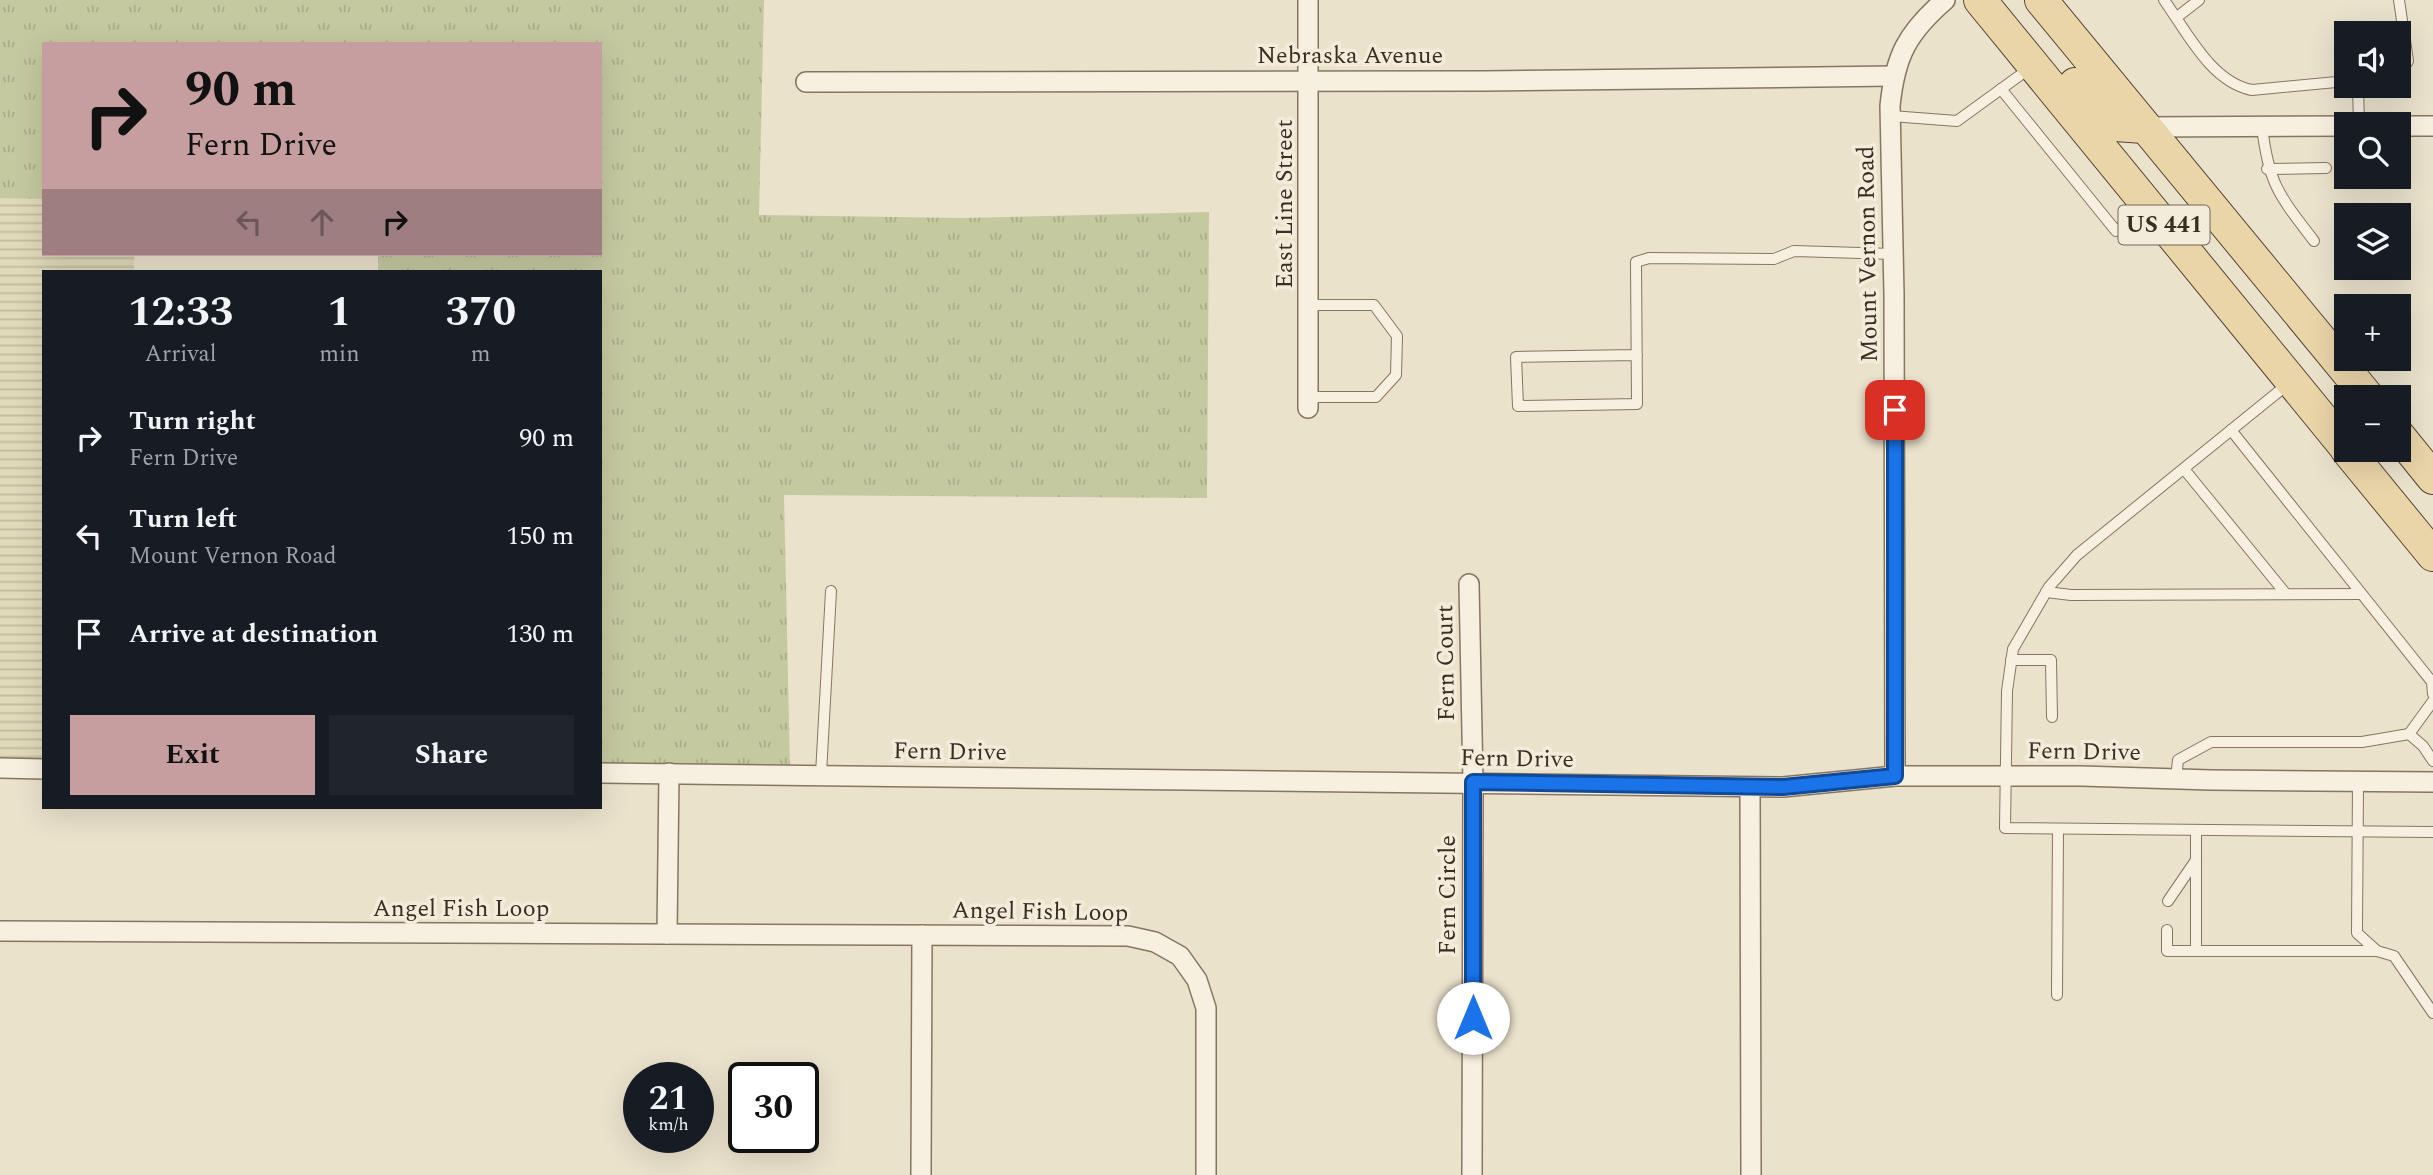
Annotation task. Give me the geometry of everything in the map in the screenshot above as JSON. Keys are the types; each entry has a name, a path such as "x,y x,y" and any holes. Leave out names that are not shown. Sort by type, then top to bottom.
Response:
{"main road":[{"name":"US 441","path":"1980,0 2334,433"},
{"path":"1997,0 2011,5 2100,113 2115,125 2144,127"},
{"name":"US 441","path":"2041,0 2358,385"},
{"path":"2149,206 2174,206 2189,212 2215,237 2293,333 2330,369 2354,385"},
{"path":"2411,451 2433,478"},
{"name":"US 441","path":"2358,462 2433,555"}],"street":[{"name":"East Line Street","path":"1308,0 1308,402"},
{"name":"Mount Vernon Road","path":"1895,776 1891,116 1894,76 1902,49 1913,32 1945,0"},
{"name":"Nebraska Avenue","path":"806,82 1310,79 1484,82 1894,76"},
{"path":"2411,126 2433,126"},
{"path":"2144,127 2334,127"},
{"name":"Fern Court","path":"1469,584 1473,782"},
{"path":"0,768 42,769"},
{"name":"Fern Drive","path":"602,773 1750,787 1783,787 1895,776 2433,782"},
{"path":"667,934 669,773"},
{"name":"Fern Circle","path":"1472,1175 1473,782"},
{"path":"1750,787 1751,1175"},
{"name":"Angel Fish Loop","path":"0,931 1128,936 1155,942 1180,956 1197,980 1206,1008 1206,1175"},
{"name":"Angel Fish Loop","path":"920,1175 922,935"}],"lane":[{"path":"2164,0 2214,69 2237,87 2262,90 2334,82"},
{"path":"2177,17 2199,0"},
{"path":"2399,0 2402,21"},
{"path":"1891,116 1957,121 2034,65"},
{"path":"2001,89 2116,231 2149,206"},
{"path":"2262,127 2267,169 2278,194 2314,241"},
{"path":"2267,169 2326,168"},
{"path":"1637,355 1516,356 1518,406 1637,404 1637,355 1636,262 1649,258 1774,259 1794,251 1893,254"},
{"path":"1308,402 1376,397 1396,375 1397,336 1374,305 1309,304"},
{"path":"2291,382 2077,555 2046,592 2012,649 2007,691 2006,828 2433,832"},
{"path":"2231,430 2432,682 2433,694"},
{"path":"2184,469 2286,594"},
{"path":"821,774 831,591"},
{"path":"2046,592 2071,596 2361,594"},
{"path":"2011,660 2051,660 2052,717"},
{"path":"2176,779 2178,760 2211,742 2362,742 2409,734 2433,701"},
{"path":"2409,734 2423,746 2433,761"},
{"path":"2358,781 2357,933 2377,951"},
{"path":"2057,995 2058,829"},
{"path":"2196,831 2196,951"},
{"path":"2168,901 2196,860"},
{"path":"2167,930 2166,951 2377,951 2394,956 2433,1013"}],"shaded area":[{"path":"0,198 42,199 42,256 134,256 134,270 42,270 42,771 0,771"}],"green space":[{"path":"0,0 764,0 759,215 963,218 1209,212 1207,498 784,495 790,768 602,769 602,270 378,270 378,256 602,256 602,42 42,42 42,199 0,198"}],"route":[{"path":"1473,1018 1473,782 1783,787 1895,776 1895,410"}]}
